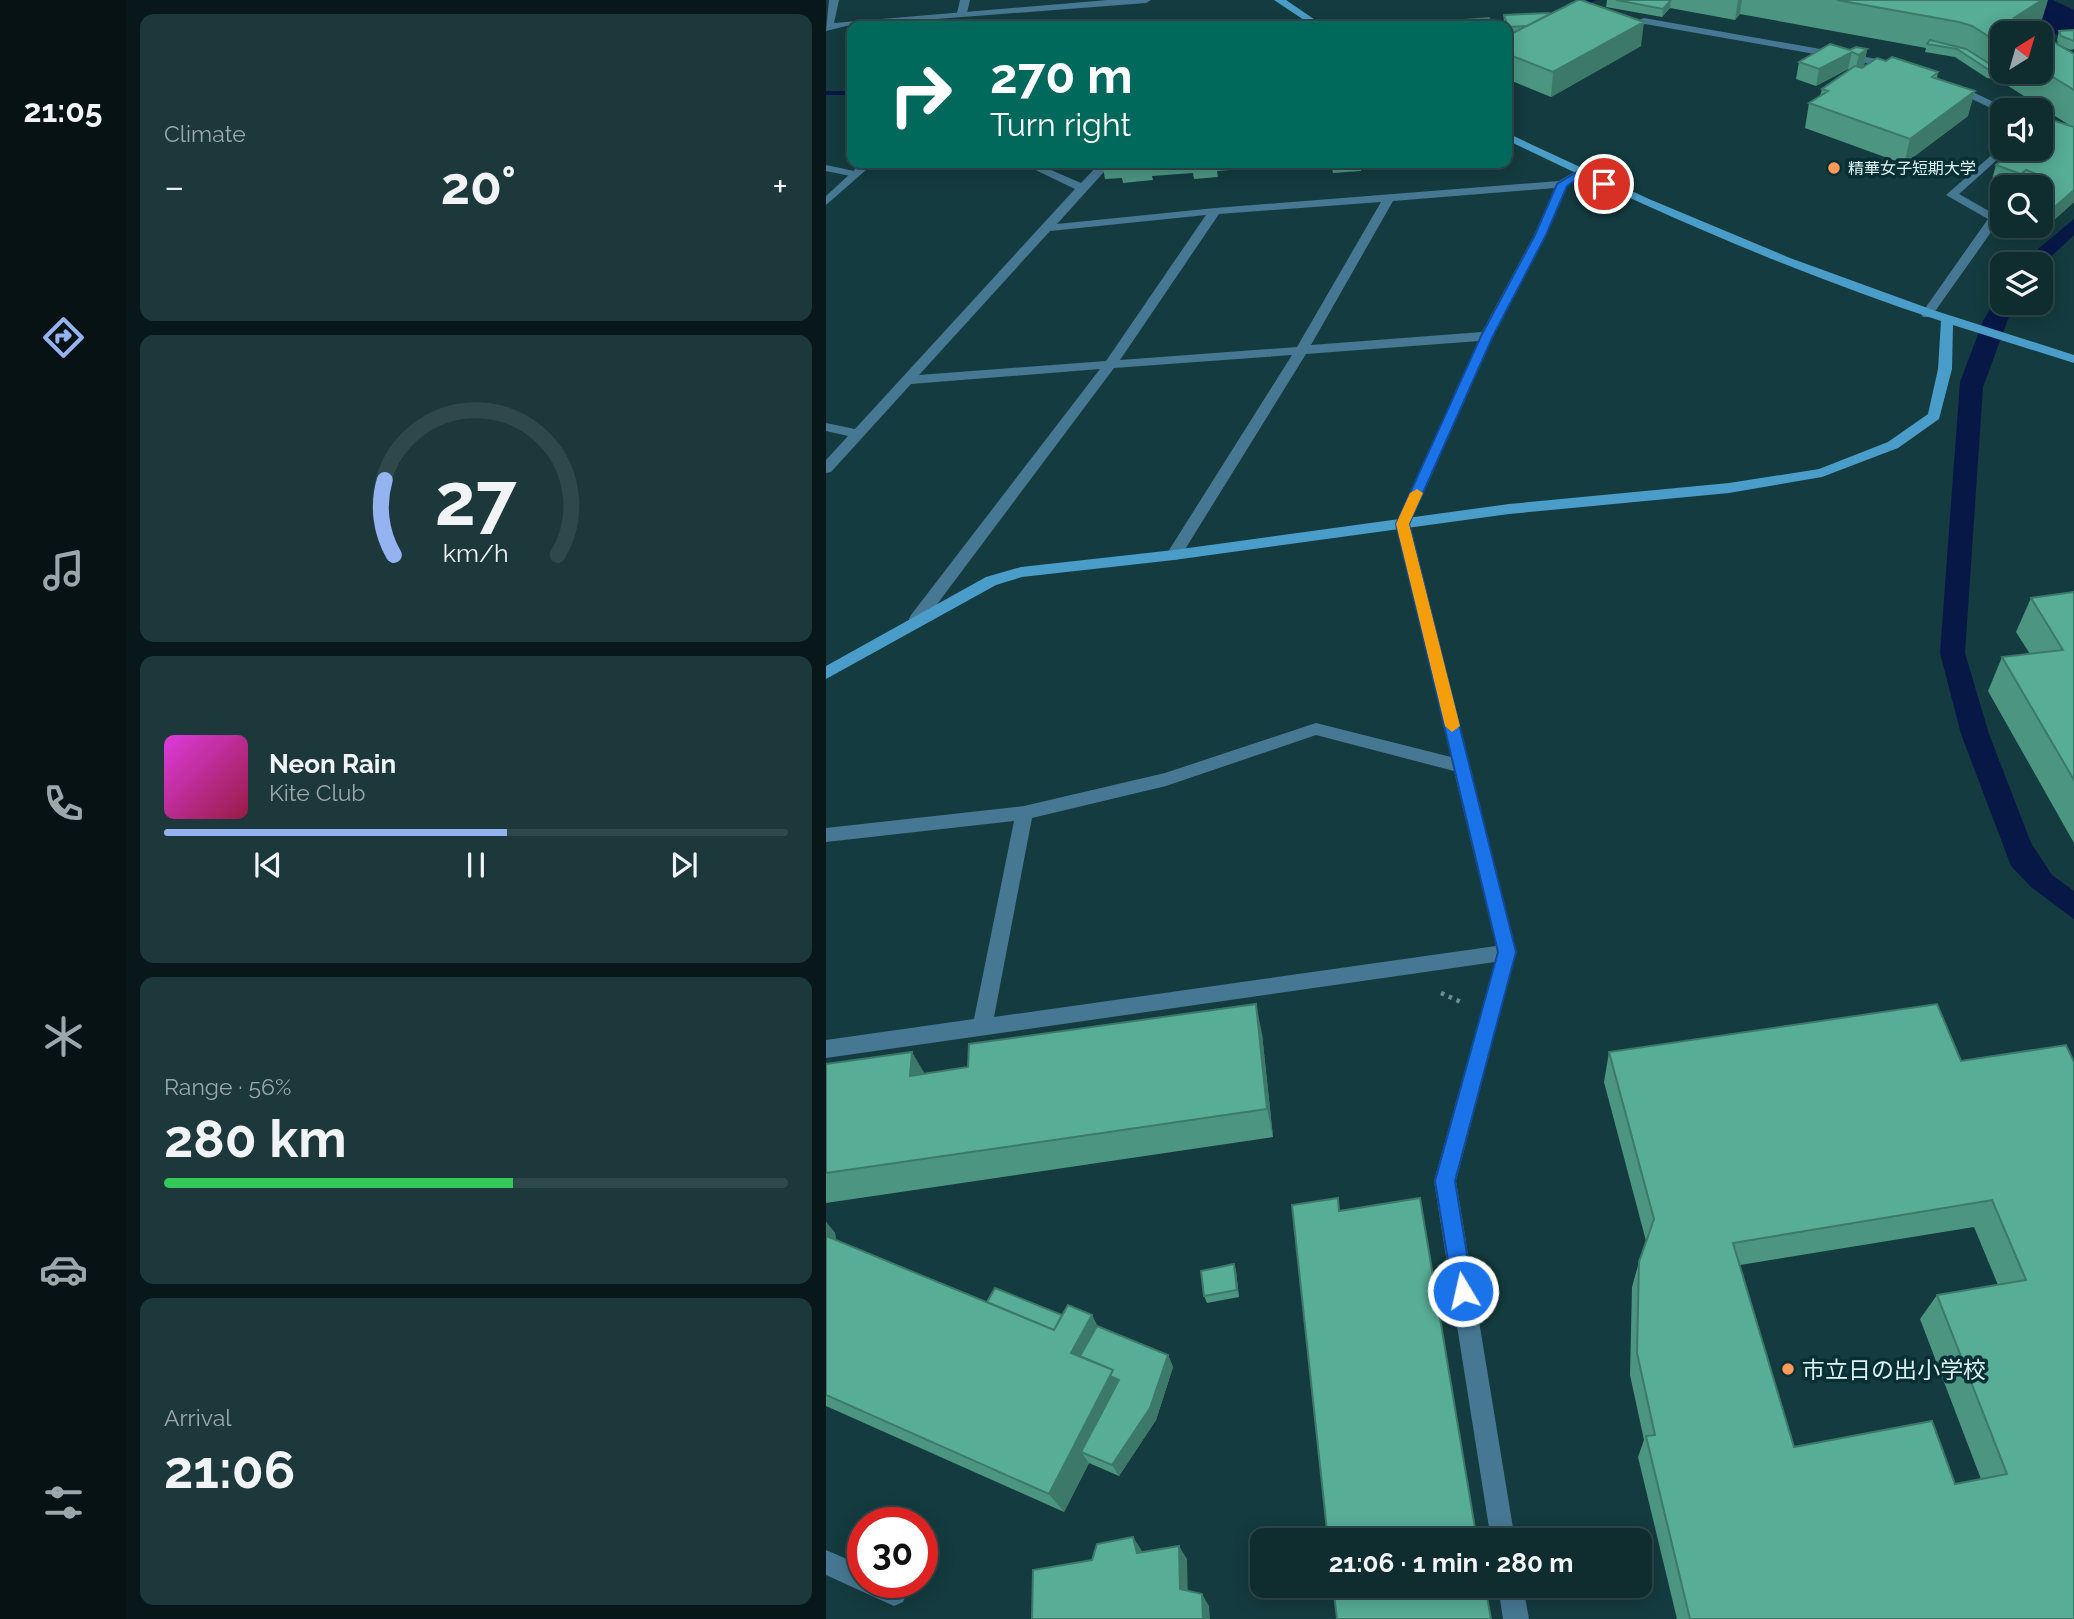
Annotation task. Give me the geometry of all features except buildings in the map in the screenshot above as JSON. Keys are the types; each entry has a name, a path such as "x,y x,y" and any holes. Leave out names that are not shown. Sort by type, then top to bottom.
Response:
{"street":[{"path":"834,0 827,28 847,23"},
{"path":"962,13 965,0"},
{"path":"869,21 1146,0"},
{"path":"1279,0 1311,21"},
{"path":"1619,32 1644,21 1907,68"},
{"path":"1944,82 1990,104"},
{"path":"1512,139 1675,217 1927,314 2074,359"},
{"path":"1927,314 1995,218 1952,195 1990,161"},
{"path":"826,168 855,174"},
{"path":"826,202 862,168"},
{"path":"1037,168 1084,189"},
{"path":"826,469 1102,168"},
{"path":"1048,228 1215,211 1562,184 1580,173"},
{"path":"1501,1528 1445,1181 1507,952 1403,524 1487,336 1540,235 1562,184"},
{"path":"1174,555 1301,351 1389,197"},
{"path":"917,620 1110,365 1215,211"},
{"path":"826,673 991,581 1021,572 1174,555 1509,509 1729,488 1822,473 1893,445 1934,416 1945,369 1947,320"},
{"path":"907,380 1487,336"},
{"path":"826,427 858,434"},
{"path":"826,835 1024,813 1166,779 1316,729 1462,766"},
{"path":"982,1026 1024,813"},
{"path":"826,1049 1507,952"},
{"path":"826,1562 847,1572"},
{"path":"1513,1598 1516,1619"}],"path":[{"path":"1439,992 1460,1001 1464,1014"}],"water":[{"path":"2074,219 2074,235 2053,255 2053,252 2034,252"},
{"path":"1990,309 1990,315 2010,315 1983,387 1965,653 1989,734 2031,843 2052,875 2074,891 2074,919 2031,887 2011,866 1961,734 1940,653 1960,382"}],"waterway":[{"path":"1574,9 1593,0"},
{"path":"2020,0 2074,27"},
{"path":"1499,21 1518,18"},
{"path":"826,93 847,93"}],"slow traffic":[{"path":"1417,493 1403,524 1452,726"}],"place":[{"name":"精華女子短期大学","path":"1834,168"},
{"name":"市立日の出小学校","path":"1788,1369"}],"route":[{"path":"1463,1291 1445,1181 1507,952 1403,524 1487,336 1540,235 1562,184 1580,173 1604,184"}]}
